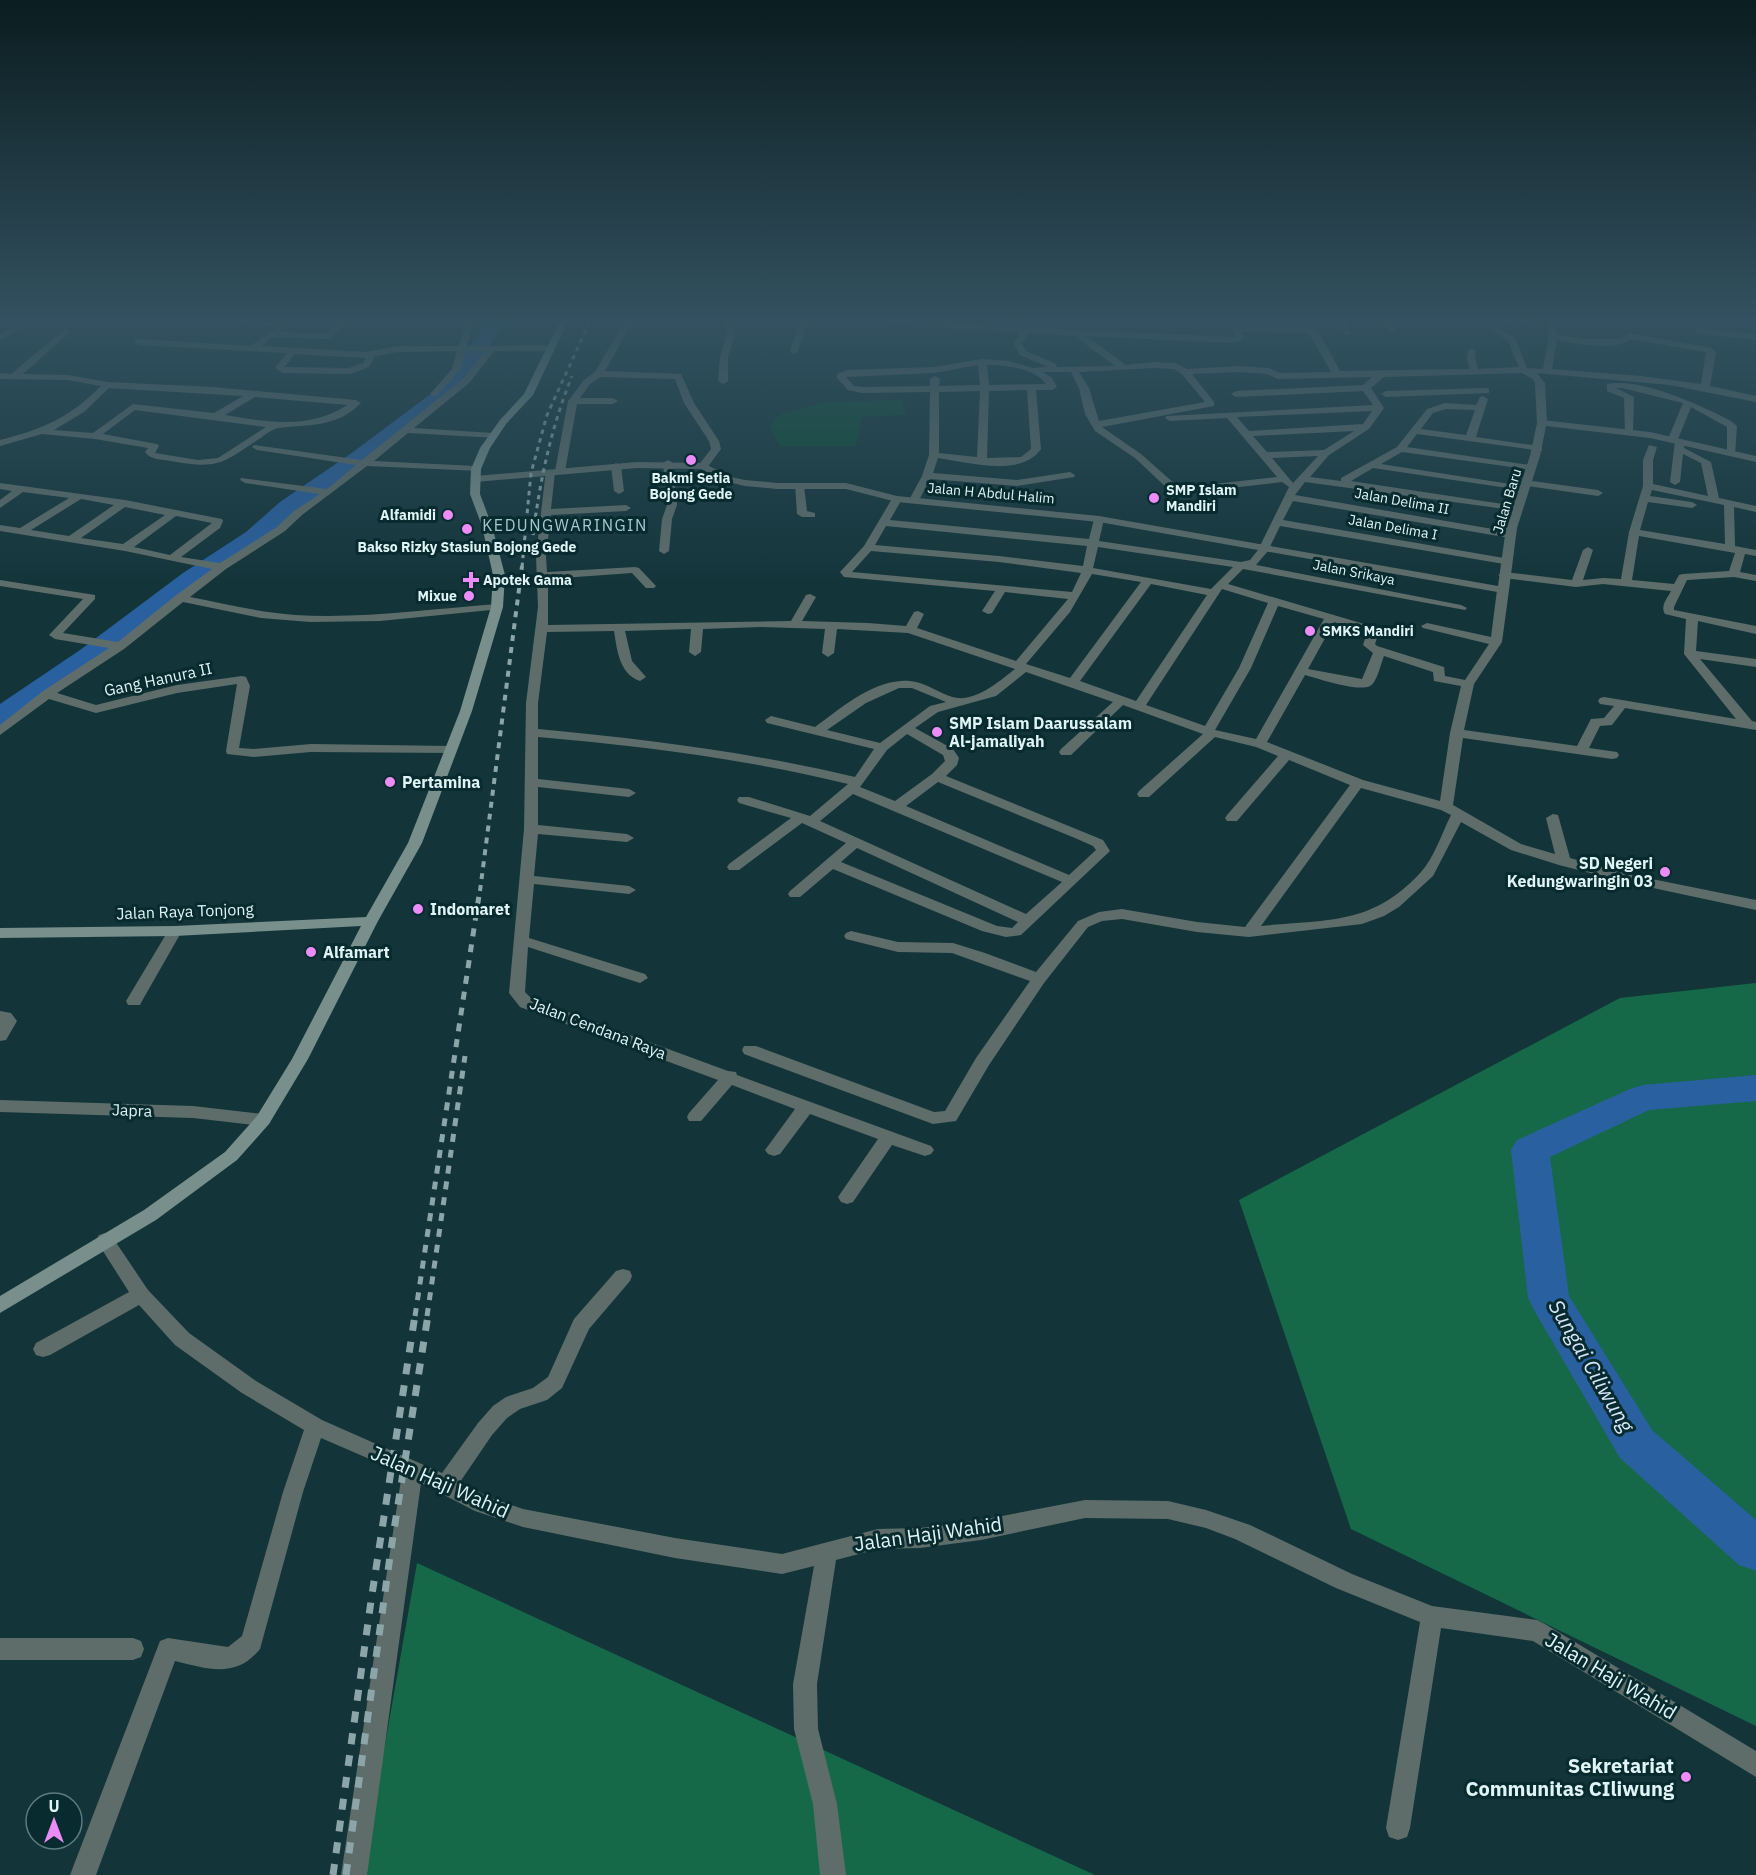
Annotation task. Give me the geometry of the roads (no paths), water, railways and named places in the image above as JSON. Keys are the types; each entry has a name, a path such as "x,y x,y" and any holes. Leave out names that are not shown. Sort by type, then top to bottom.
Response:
{"main road":[{"path":"0,1305 150,1215 231,1156 263,1120 300,1059 371,921 415,843 466,711 497,607 499,575 487,526 475,494 476,474 494,436 514,408"},
{"name":"Jalan Raya Tonjong","path":"2,936 176,931 371,921"}],"street":[{"path":"0,443 45,432 84,408"},
{"path":"95,436 131,408"},
{"path":"147,408 291,427 319,421 345,408"},
{"path":"216,416 228,408"},
{"path":"0,731 9,716 47,694 220,567 257,546 298,513 329,492 361,463 432,408"},
{"name":"Jalan Cendana Raya","path":"571,408 545,512 541,576 544,607 532,703 531,829 517,993 525,1003 926,1150"},
{"path":"693,408 714,441 716,448 704,466"},
{"path":"914,500 927,476 934,455 935,408"},
{"path":"982,459 984,408"},
{"path":"934,455 1014,462 1031,456 1036,449 1033,408"},
{"path":"1090,408 1095,425 1138,456 1173,488 1196,489 1284,479"},
{"path":"1095,425 1186,408"},
{"path":"1170,418 1368,408"},
{"path":"1139,706 1168,664 1189,627 1217,589 1241,565 1254,562 1266,547 1291,493 1326,453 1366,428 1379,408"},
{"path":"1348,484 1346,480 1400,449 1434,408"},
{"path":"1470,439 1480,408"},
{"name":"Jalan Baru","path":"1496,642 1503,590 1504,561 1516,508 1539,449 1541,408"},
{"path":"1628,432 1629,408"},
{"path":"1675,482 1677,443 1686,408"},
{"path":"1700,408 1732,426 1732,453"},
{"path":"1230,415 1284,479 1291,493"},
{"path":"1542,423 1628,432 1756,459"},
{"path":"45,432 95,436 154,446 150,452 160,457 205,463 221,460 273,426"},
{"path":"1246,434 1366,428"},
{"path":"406,430 494,436"},
{"path":"1416,431 1539,449"},
{"path":"1677,443 1706,462 1710,504"},
{"name":"Jalan H Abdul Halim","path":"257,447 361,463 476,474 555,472 668,463 704,466 728,479 745,483 846,486 897,499 1100,519 1503,590"},
{"path":"1626,582 1634,532 1648,486 1648,460 1652,447"},
{"path":"1400,449 1530,468"},
{"path":"1262,455 1326,453"},
{"path":"664,551 666,527 672,505 668,463"},
{"path":"1372,465 1524,486 1598,493"},
{"path":"616,466 619,491"},
{"path":"927,476 1017,483 1070,475"},
{"path":"1303,479 1516,508"},
{"path":"245,480 329,492"},
{"path":"0,486 125,503 211,518 218,523 174,557"},
{"path":"799,486 802,514 812,515"},
{"path":"1648,486 1710,504"},
{"path":"0,505 21,489"},
{"name":"Jalan Delima II","path":"1291,493 1510,535"},
{"path":"22,531 79,496"},
{"path":"1645,498 1710,504 1730,503 1756,508"},
{"path":"897,499 868,548 846,572 848,575 1075,596"},
{"path":"72,539 125,503"},
{"path":"1730,503 1735,549 1734,574"},
{"path":"545,512 626,508"},
{"path":"125,548 175,512"},
{"path":"734,867 855,785 882,747 906,728 934,709 992,693 1021,667 1085,580 1092,543 1100,519"},
{"name":"Jalan Delima I","path":"1276,522 1504,561"},
{"name":"Jalan Srikaya","path":"884,523 1092,543 1241,565 1461,608"},
{"path":"0,528 125,548 220,567"},
{"path":"1634,532 1756,553"},
{"path":"868,548 1087,570 1217,589 1274,601 1372,630 1369,645 1379,653 1440,670 1438,678 1468,684"},
{"path":"1576,584 1588,550"},
{"path":"541,576 635,570 650,586"},
{"path":"1756,578 1734,574 1683,578 1668,607 1669,612 1756,630"},
{"path":"1504,575 1576,584 1626,582 1678,588"},
{"path":"1073,682 1148,580"},
{"path":"0,583 91,597 55,635 115,645"},
{"path":"988,611 1002,588"},
{"path":"795,624 810,597"},
{"path":"179,598 257,614 308,619 372,617 497,607"},
{"path":"1144,794 1210,732 1256,645 1274,601"},
{"path":"910,630 918,614"},
{"path":"1260,744 1331,618"},
{"path":"1692,618 1690,654 1752,726"},
{"path":"542,629 795,624 910,630 960,648 1073,682 1210,732 1260,744 1358,783 1452,811 1516,847 1625,878 1756,905"},
{"path":"695,652 697,625"},
{"path":"828,653 831,626"},
{"path":"750,1050 916,1112 944,1118 954,1112 982,1062 1039,979 1083,924 1100,917 1122,914 1197,927 1250,932 1357,921 1379,913 1394,904 1428,873 1452,811 1456,733 1468,684 1496,642 1427,626"},
{"path":"619,628 626,662 640,677"},
{"path":"960,648 971,639"},
{"path":"1302,671 1353,683 1367,683 1379,653"},
{"path":"1690,654 1756,663"},
{"name":"Gang Hanura II","path":"47,694 96,709 177,689 242,680 244,686 232,751 254,753 311,748 450,750"},
{"path":"819,730 852,708 894,685 910,684 957,702"},
{"path":"1066,752 1122,700"},
{"path":"1604,701 1752,726"},
{"path":"1582,750 1595,722 1608,722 1622,704"},
{"path":"771,720 882,747"},
{"path":"897,806 937,777 952,762 948,752 906,728"},
{"path":"531,732 776,762 855,785 897,806 1070,880"},
{"path":"1456,733 1612,755"},
{"path":"1232,818 1287,754"},
{"path":"831,863 998,932 1016,932 1103,851 1098,843 937,777"},
{"path":"532,782 630,793"},
{"path":"1250,932 1358,783"},
{"path":"744,800 783,810 1028,921"},
{"path":"1553,818 1564,862"},
{"path":"531,829 627,838"},
{"path":"795,894 855,843"},
{"path":"526,879 629,891"},
{"path":"134,1001 176,931"},
{"path":"851,936 898,947 953,948 1039,979"},
{"path":"521,940 640,978"},
{"path":"0,1016 6,1017 9,1021 0,1036"},
{"path":"695,1117 729,1076"},
{"path":"774,1150 807,1105"},
{"name":"Japra","path":"0,1106 193,1112 263,1120"},
{"path":"847,1197 889,1136"},
{"name":"Jalan Haji Wahid","path":"105,1240 141,1295 182,1339 249,1387 315,1425 413,1468 482,1504 523,1518 675,1548 782,1564 878,1539 920,1538 981,1530 1086,1509 1168,1510 1206,1519 1242,1532 1344,1581 1432,1616 1537,1631 1756,1765"},
{"path":"446,1485 485,1429 500,1412 513,1403 540,1394 555,1382 581,1324 623,1276"},
{"path":"43,1349 141,1295"},
{"path":"83,1875 168,1649 222,1658 233,1657 241,1653 252,1641 293,1492 315,1425"},
{"path":"354,1875 413,1468"},
{"path":"827,1551 805,1684 806,1729 825,1804 833,1875"},
{"path":"1398,1828 1432,1616"},
{"path":"0,1649 133,1649"}],"waterway":[{"path":"0,717 89,656 192,578 254,537 288,507 361,457 424,408"},
{"name":"Sungai Ciliwung","path":"1756,1088 1643,1098 1530,1150 1549,1298 1636,1444 1756,1550"}],"railway":[{"path":"522,567 531,473 550,408"},
{"path":"533,535 547,454 560,408"},
{"path":"480,891 522,566"},
{"path":"415,1316 480,889"},
{"path":"427,1316 465,1056"},
{"path":"333,1875 371,1601 415,1315"},
{"path":"346,1875 391,1549 428,1315"}],"place":[{"name":"Bakmi Setia Bojong Gede","path":"691,460"},
{"name":"SMP Islam Mandiri","path":"1154,498"},
{"name":"Alfamidi","path":"448,515"},
{"name":"Bakso Rizky Stasiun Bojong Gede","path":"467,529"},
{"name":"Apotek Gama","path":"471,580"},
{"name":"Mixue","path":"469,596"},
{"name":"SMKS Mandiri","path":"1310,631"},
{"name":"SMP Islam Daarussalam Al-jamaliyah","path":"937,732"},
{"name":"Pertamina","path":"390,782"},
{"name":"SD Negeri Kedungwaringin 03","path":"1665,872"},
{"name":"Indomaret","path":"418,909"},
{"name":"Alfamart","path":"311,952"},
{"name":"Sekretariat Communitas CIliwung","path":"1686,1777"}],"district":[{"name":"KEDUNGWARINGIN","path":"565,525"}]}
